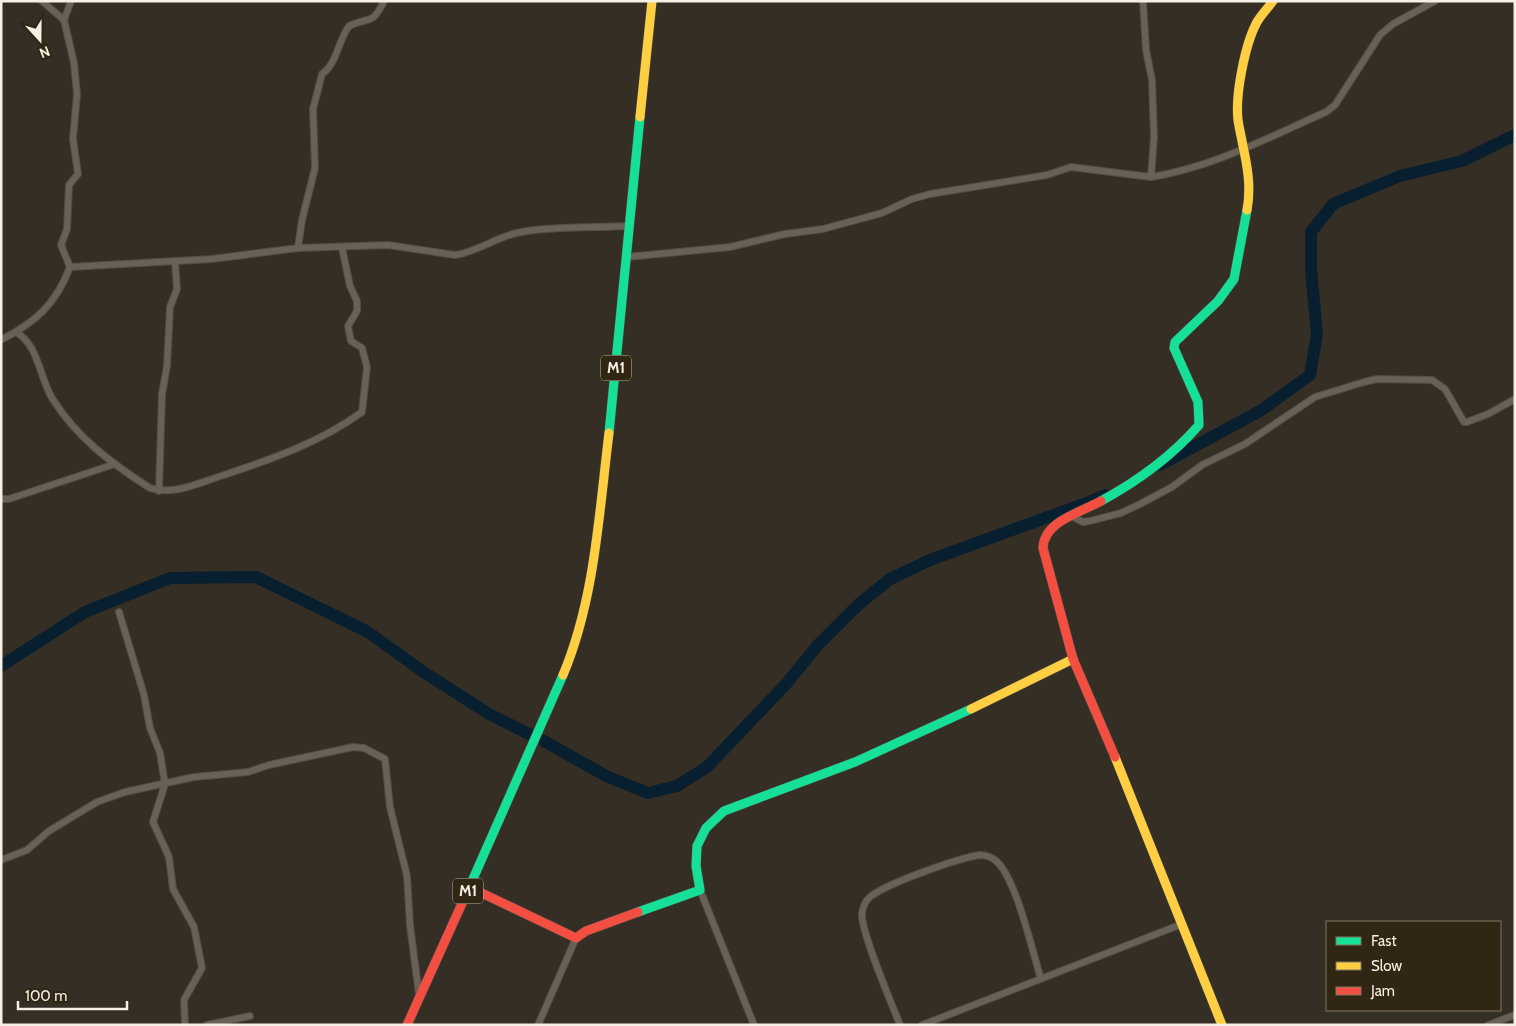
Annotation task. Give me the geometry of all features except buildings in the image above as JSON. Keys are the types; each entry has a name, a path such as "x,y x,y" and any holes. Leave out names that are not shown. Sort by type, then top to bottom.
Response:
{"main road":[{"name":"M1","path":"407,1025 541,727 573,648 581,619 594,559 652,1"},
{"path":"1222,1025 1131,795 1073,659 1043,540 1046,531 1052,526 1073,517 1127,486 1168,457 1199,425 1198,402 1174,348 1176,342 1218,302 1234,279 1250,199 1245,149 1237,110 1239,88 1251,36 1257,22 1273,1"},
{"path":"470,886 576,938 586,932 700,890 696,867 696,844 700,833 709,822 724,811 896,745 959,716 1014,685 1073,659"}],"street":[{"path":"42,1 64,20"},
{"path":"1,340 29,324 48,306 64,282 70,267 61,245 67,229 69,186 78,174 73,139 76,94 74,63 64,20 71,1"},
{"path":"298,248 316,163 313,109 322,74 330,68 343,34 349,26 372,20 377,16 384,1"},
{"path":"1143,1 1146,50 1152,80 1154,137 1151,177"},
{"path":"627,256 725,248 785,234 810,232 882,213 912,199 930,194 1047,175 1071,167 1151,177 1195,167 1245,149 1326,112 1335,105 1380,35 1393,24 1435,1"},
{"path":"70,267 175,261 298,248 388,245 455,254 466,253 497,238 523,232 630,226"},
{"path":"16,332 29,342 51,397 98,453 150,488 159,491 206,482 264,462 312,441 362,412 367,367 362,348 351,341 348,326 357,312 357,302 350,286 342,248"},
{"path":"159,491 162,394 168,357 170,307 177,289 175,261"},
{"path":"1073,517 1083,522 1098,520 1140,504 1172,487 1202,465 1245,444 1315,397 1364,382 1377,379 1432,380 1445,389 1464,422 1488,414 1515,399"},
{"path":"1,500 115,464"},
{"path":"120,612 144,695 150,728 160,753 165,784 153,822 169,857 173,889 194,927 202,968 184,1000 185,1025"},
{"path":"1,860 27,850 49,831 97,802 124,792 194,777 248,772 269,765 353,747 364,748 383,757 392,817 407,876 410,925 419,998"},
{"path":"900,1025 867,937 862,916 864,905 870,897 882,890 934,868 982,855 994,858 1005,870 1021,912 1041,979"},
{"path":"700,890 754,1025"},
{"path":"922,1025 1182,924"},
{"path":"538,1025 576,938"},
{"path":"1488,1025 1515,1015"},
{"path":"207,1025 250,1016"}],"waterway":[{"path":"1160,465 1260,411 1310,375 1317,334 1311,270 1311,232 1333,204 1400,176 1462,161 1515,135"},
{"path":"544,741 608,777 648,793 677,786 707,767 786,684 817,646 859,604 890,579 930,560 1105,495"},
{"path":"1,666 85,612 170,578 256,577 368,632 422,671 489,714 531,735"}],"traffic: fast":[{"path":"609,433 640,117"},
{"path":"1101,501 1153,468 1177,448 1199,425 1198,402 1174,348 1175,342 1218,301 1234,279 1247,210"},
{"path":"469,888 563,675"},
{"path":"638,912 700,890 696,866 697,846 706,828 724,811 855,762 971,709"}],"traffic: slow":[{"path":"640,117 652,1"},
{"path":"1247,210 1249,187 1247,165 1238,120 1238,97 1245,56 1253,32 1259,19 1273,1"},
{"path":"563,675 574,646 589,586 609,433"},
{"path":"971,709 1073,659"},
{"path":"1115,757 1222,1025"}],"traffic: jam":[{"path":"1101,501 1056,524 1045,539 1043,548 1073,659 1115,757"},
{"path":"469,887 576,938 586,931 638,912"},
{"path":"407,1025 469,888"}]}
